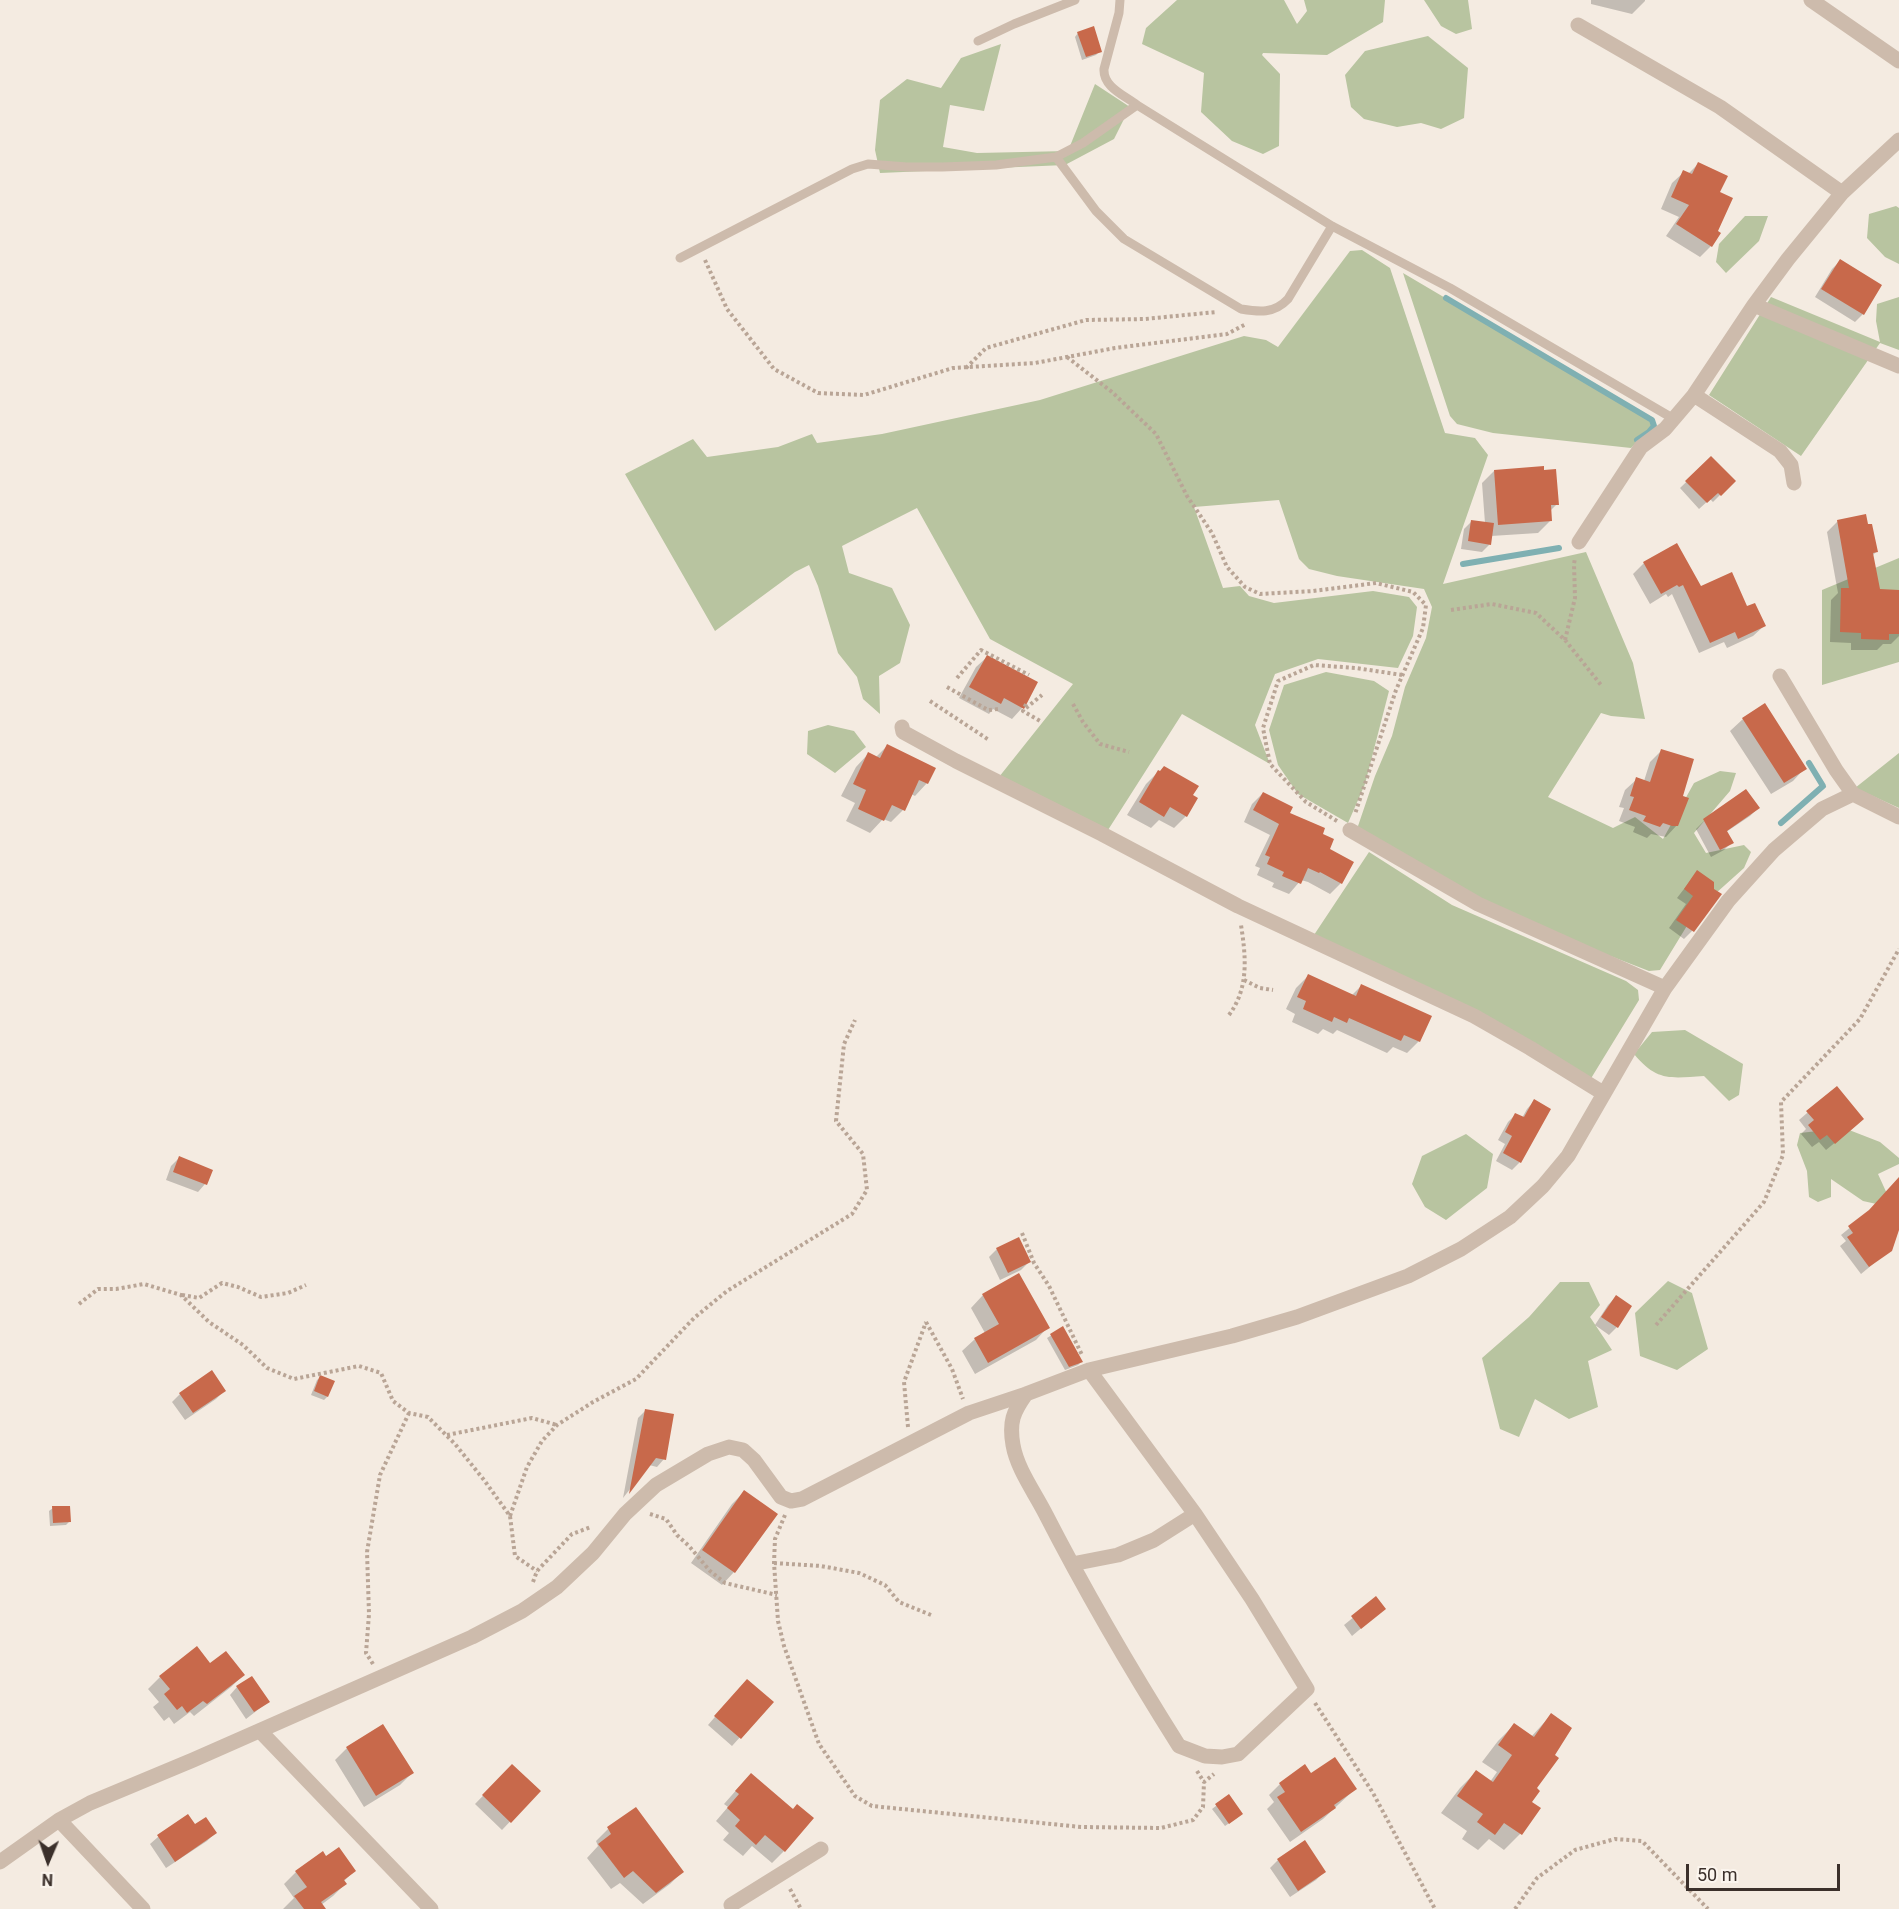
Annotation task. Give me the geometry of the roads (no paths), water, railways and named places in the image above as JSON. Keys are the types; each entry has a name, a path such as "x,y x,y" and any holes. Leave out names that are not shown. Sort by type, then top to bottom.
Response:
{"street":[{"path":"1811,0 1899,61"},
{"path":"1578,25 1720,106 1842,193"},
{"path":"1580,542 1641,447 1665,429 1694,395 1754,305 1788,259 1842,193 1899,140"},
{"path":"1754,305 1899,366"},
{"path":"1694,395 1780,451 1791,465 1794,483"},
{"path":"1780,676 1836,770 1853,794 1899,817"},
{"path":"902,727 903,732 947,756 1238,906 1474,1017 1603,1093"},
{"path":"0,1862 59,1820 90,1803 382,1677 499,1624 522,1611 557,1587 593,1553 625,1514 656,1485 708,1455 729,1447 743,1450 754,1460 782,1497 791,1502 802,1499 969,1413 1089,1370 1232,1336 1297,1317 1408,1276 1461,1249 1510,1217 1543,1186 1568,1155 1665,988 1728,900 1774,850 1822,809 1853,794"},
{"path":"1350,830 1478,904 1665,988"},
{"path":"1026,1394 1012,1419 1016,1457 1072,1564 1179,1746 1205,1756 1222,1757 1238,1754 1307,1689 1252,1599 1195,1514 1089,1370"},
{"path":"1072,1564 1118,1555 1154,1540 1195,1514"},
{"path":"260,1731 431,1909"},
{"path":"59,1820 143,1909"},
{"path":"731,1905 821,1849"}],"lane":[{"path":"978,41 1075,0"},
{"path":"1120,0 1119,13 1103,76 1107,84 1332,226 1450,288 1674,419"},
{"path":"680,258 852,169 868,164 907,167 996,165 1056,157 1083,143 1137,105"},
{"path":"1056,157 1096,211 1124,239 1241,309 1257,312 1270,311 1283,305 1332,226"}],"waterway":[{"path":"1446,298 1652,420 1654,426 1637,440"},
{"path":"1463,564 1559,548"},
{"path":"1781,823 1823,786 1809,763"}]}
